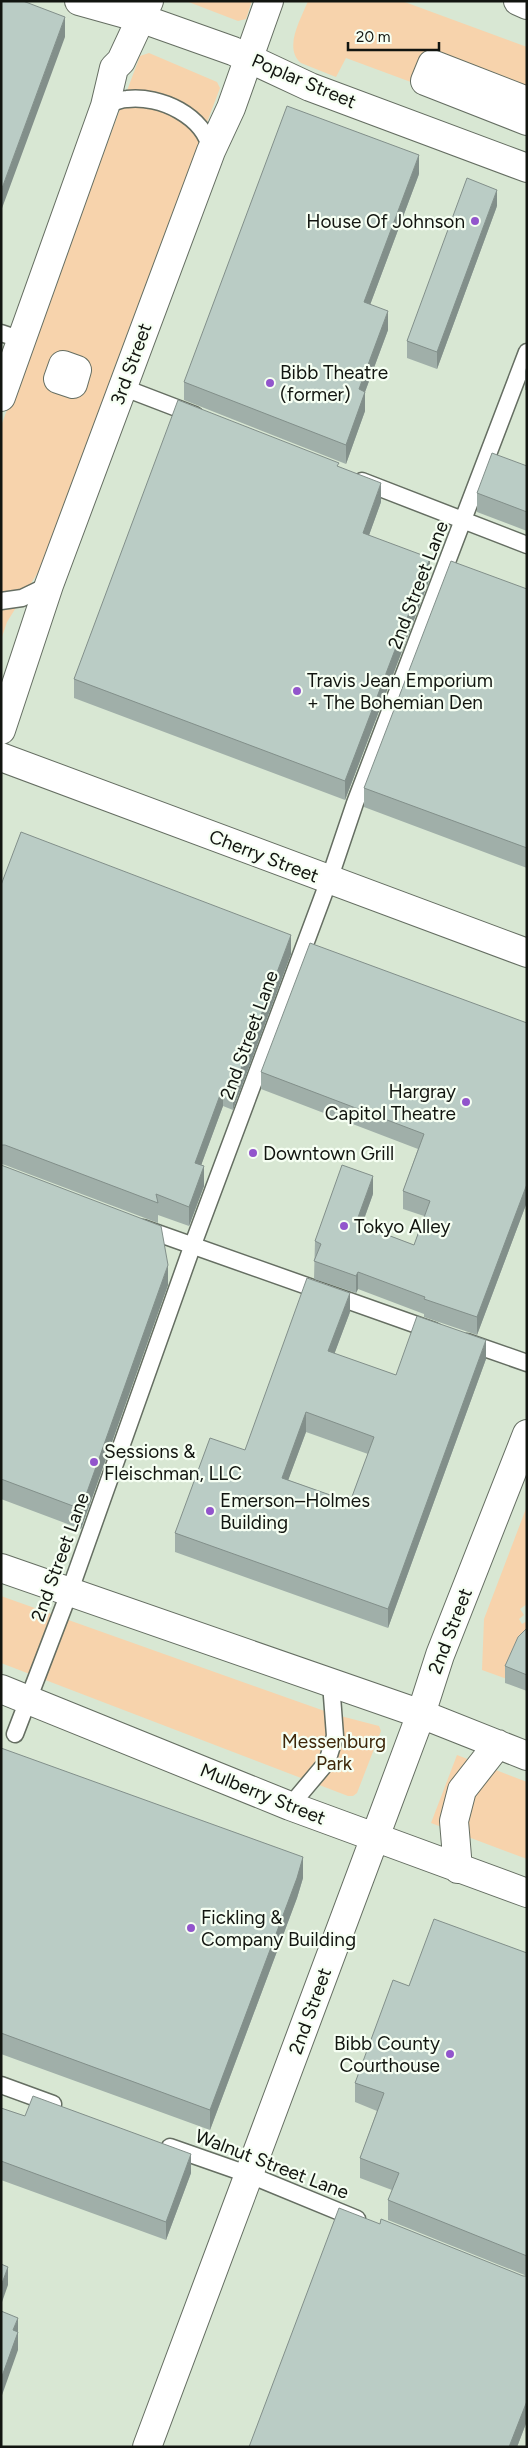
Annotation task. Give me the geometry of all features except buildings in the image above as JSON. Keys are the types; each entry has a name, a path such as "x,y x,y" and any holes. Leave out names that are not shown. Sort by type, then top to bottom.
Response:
{"street":[{"name":"Poplar Street","path":"79,1 144,10 310,87 527,168"},
{"name":"3rd Street","path":"1,730 49,585 122,386 210,151 231,108 269,1"},
{"path":"518,1 527,4"},
{"path":"1,396 12,337 105,106 114,68 120,62 144,10"},
{"path":"527,101 432,64 425,81 527,121"},
{"name":"Cherry Street","path":"1,757 527,953"},
{"name":"2nd Street","path":"147,2447 421,1714 440,1655 527,1434"},
{"path":"1,1568 70,1594 421,1714 527,1756"},
{"name":"Mulberry Street","path":"1,1689 290,1806 527,1893"},
{"path":"458,1869 454,1821 462,1790 498,1744"}],"lane":[{"path":"105,106 125,98 140,98 168,106 189,116 200,126 208,138 210,151"},
{"name":"2nd Street Lane","path":"14,1734 70,1594 192,1247 329,880 355,803 464,522 527,352"},
{"path":"122,386 206,419"},
{"path":"344,474 527,545"},
{"path":"1,601 22,598 49,585"},
{"path":"128,1222 192,1247 527,1363"},
{"path":"290,1806 327,1762 335,1736 331,1682"},
{"path":"1,2085 66,2109"},
{"name":"Walnut Street Lane","path":"158,2142 250,2175 372,2225"}],"shaded area":[{"path":"1,1 527,1 527,2447 1,2447"}],"green space":[{"path":"186,1 252,1 246,19 238,21"},
{"path":"308,1 402,1 527,47 527,125 346,58 336,77 301,63 296,57 293,42"},
{"path":"149,53 217,82 220,88 115,366 45,561 7,622 1,640 1,426 140,56"},
{"path":"527,1506 527,1604 520,1609 524,1615 519,1619 522,1624 527,1621 527,1645 507,1679 482,1670 484,1619"},
{"name":"Messenburg Park","path":"1,1596 333,1714 379,1726 381,1731 357,1793 353,1796 348,1796 1,1663"},
{"path":"457,1755 527,1782 527,1859 431,1823"}],"place":[{"name":"House Of Johnson","path":"475,221"},
{"name":"Bibb Theatre (former)","path":"270,383"},
{"name":"Travis Jean Emporium + The Bohemian Den","path":"297,691"},
{"name":"Hargray Capitol Theatre","path":"466,1102"},
{"name":"Downtown Grill","path":"253,1153"},
{"name":"Tokyo Alley","path":"344,1226"},
{"name":"Sessions & Fleischman, LLC","path":"94,1462"},
{"name":"Emerson–Holmes Building","path":"210,1511"},
{"name":"Fickling & Company Building","path":"191,1928"},
{"name":"Bibb County Courthouse","path":"450,2054"}]}
